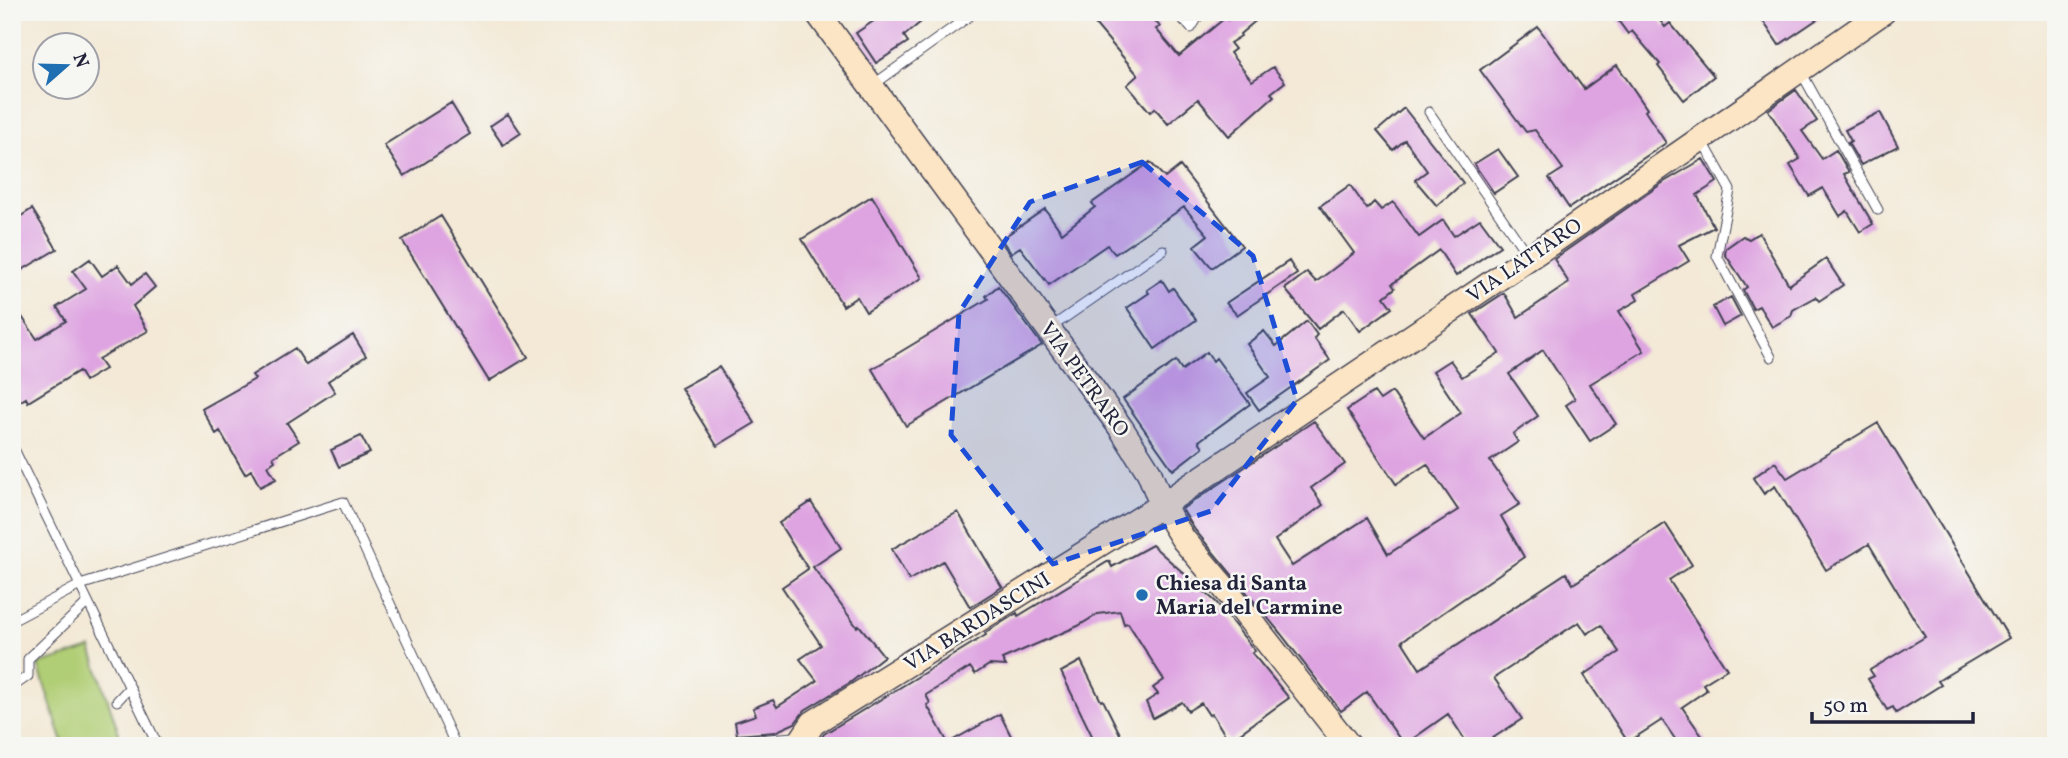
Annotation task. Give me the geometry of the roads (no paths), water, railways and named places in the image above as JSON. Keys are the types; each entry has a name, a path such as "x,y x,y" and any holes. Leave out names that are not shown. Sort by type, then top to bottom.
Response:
{"street":[{"name":"VIA PETRARO","path":"817,12 1121,428 1149,472 1162,505 1183,539 1349,746"},
{"name":"VIA LATTARO","path":"1162,505 1530,257 1883,12"},
{"name":"VIA BARDASCINI","path":"802,743 813,723 1162,505"},
{"path":"739,746 802,743"}],"lane":[{"path":"871,86 975,12"},
{"path":"1176,12 1191,28 1201,12"},
{"path":"1800,70 1878,210"},
{"path":"1429,112 1530,257"},
{"path":"1701,138 1731,190 1717,256 1771,357"},
{"path":"1049,329 1163,250"},
{"path":"12,445 158,746"},
{"path":"12,621 80,585 343,502 456,746"},
{"path":"12,687 28,676 28,659 88,602"},
{"path":"117,701 130,687"}],"place":[{"name":"Chiesa di Santa Maria del Carmine","path":"1142,595"}]}
